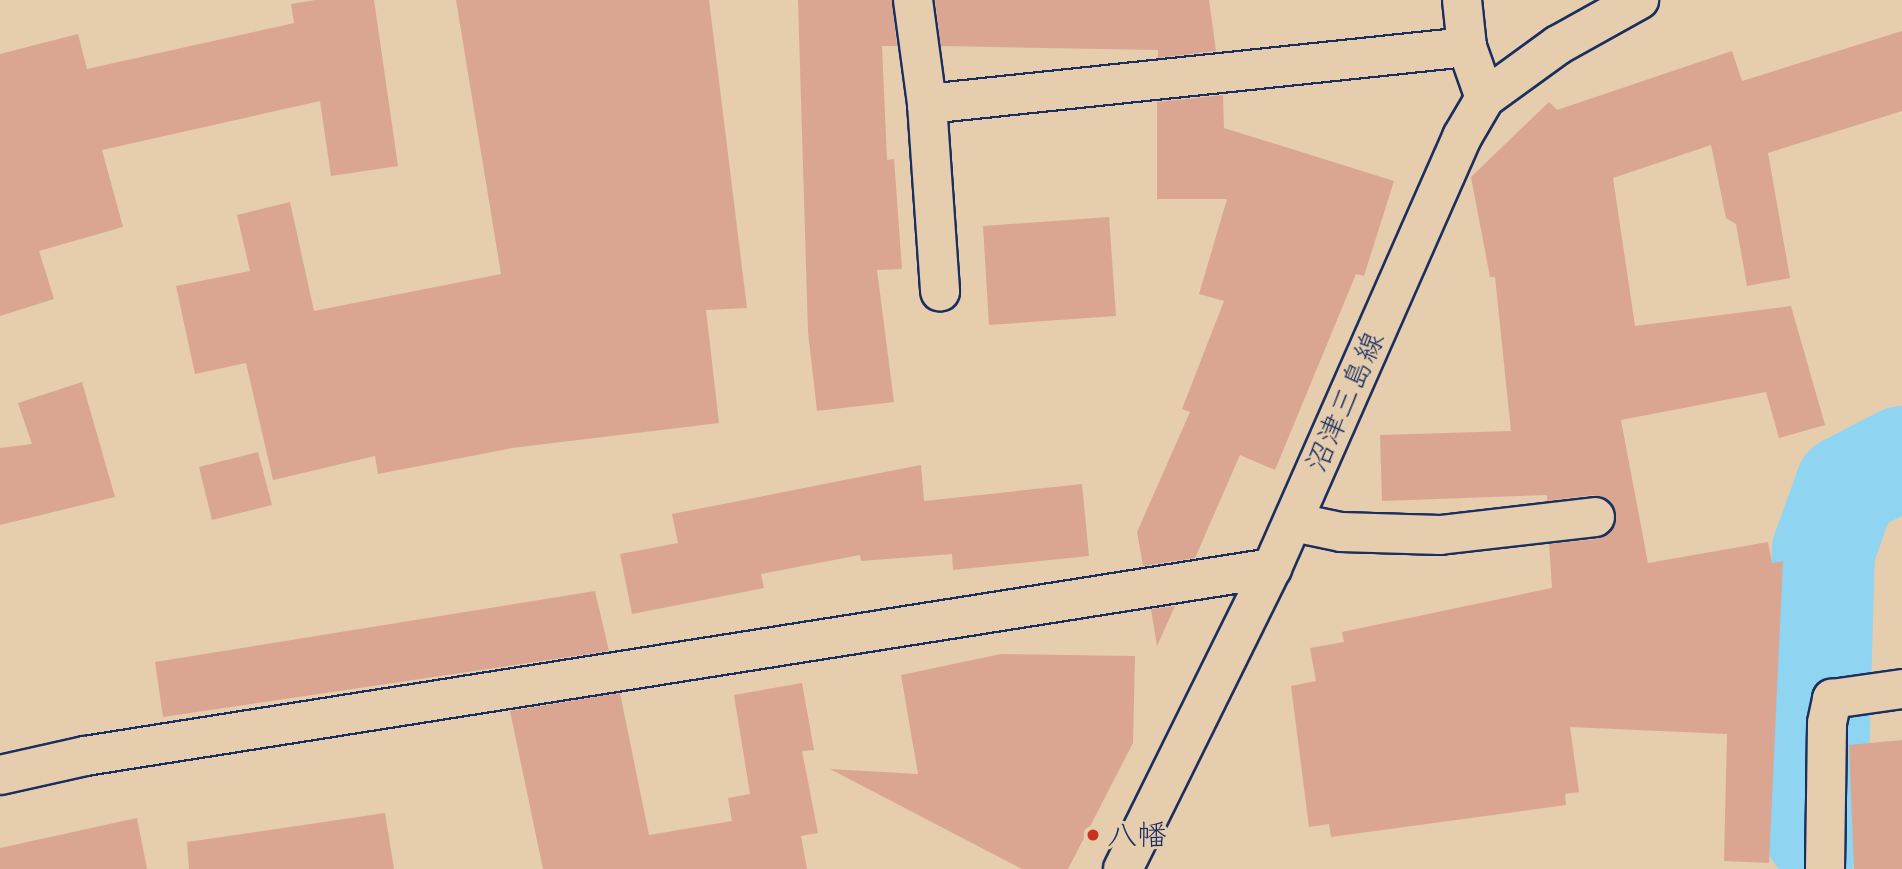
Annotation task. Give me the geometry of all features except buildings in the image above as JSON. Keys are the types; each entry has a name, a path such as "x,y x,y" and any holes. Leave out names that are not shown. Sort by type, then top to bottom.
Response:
{"street":[{"path":"913,0 927,104 940,292"},
{"path":"1462,0 1467,47 1485,97"},
{"name":"沼津三島線","path":"1123,869 1272,568 1462,137 1485,97 1559,45 1639,0"},
{"path":"927,104 1467,47"},
{"path":"1293,522 1341,532 1440,535 1595,517"},
{"path":"0,775 98,754 1272,568"},
{"path":"1825,869 1826,723 1832,699 1902,689"}],"waterway":[{"path":"1815,832 1823,550 1846,486 1902,457"}],"place":[{"name":"八幡","path":"1093,835"}]}
